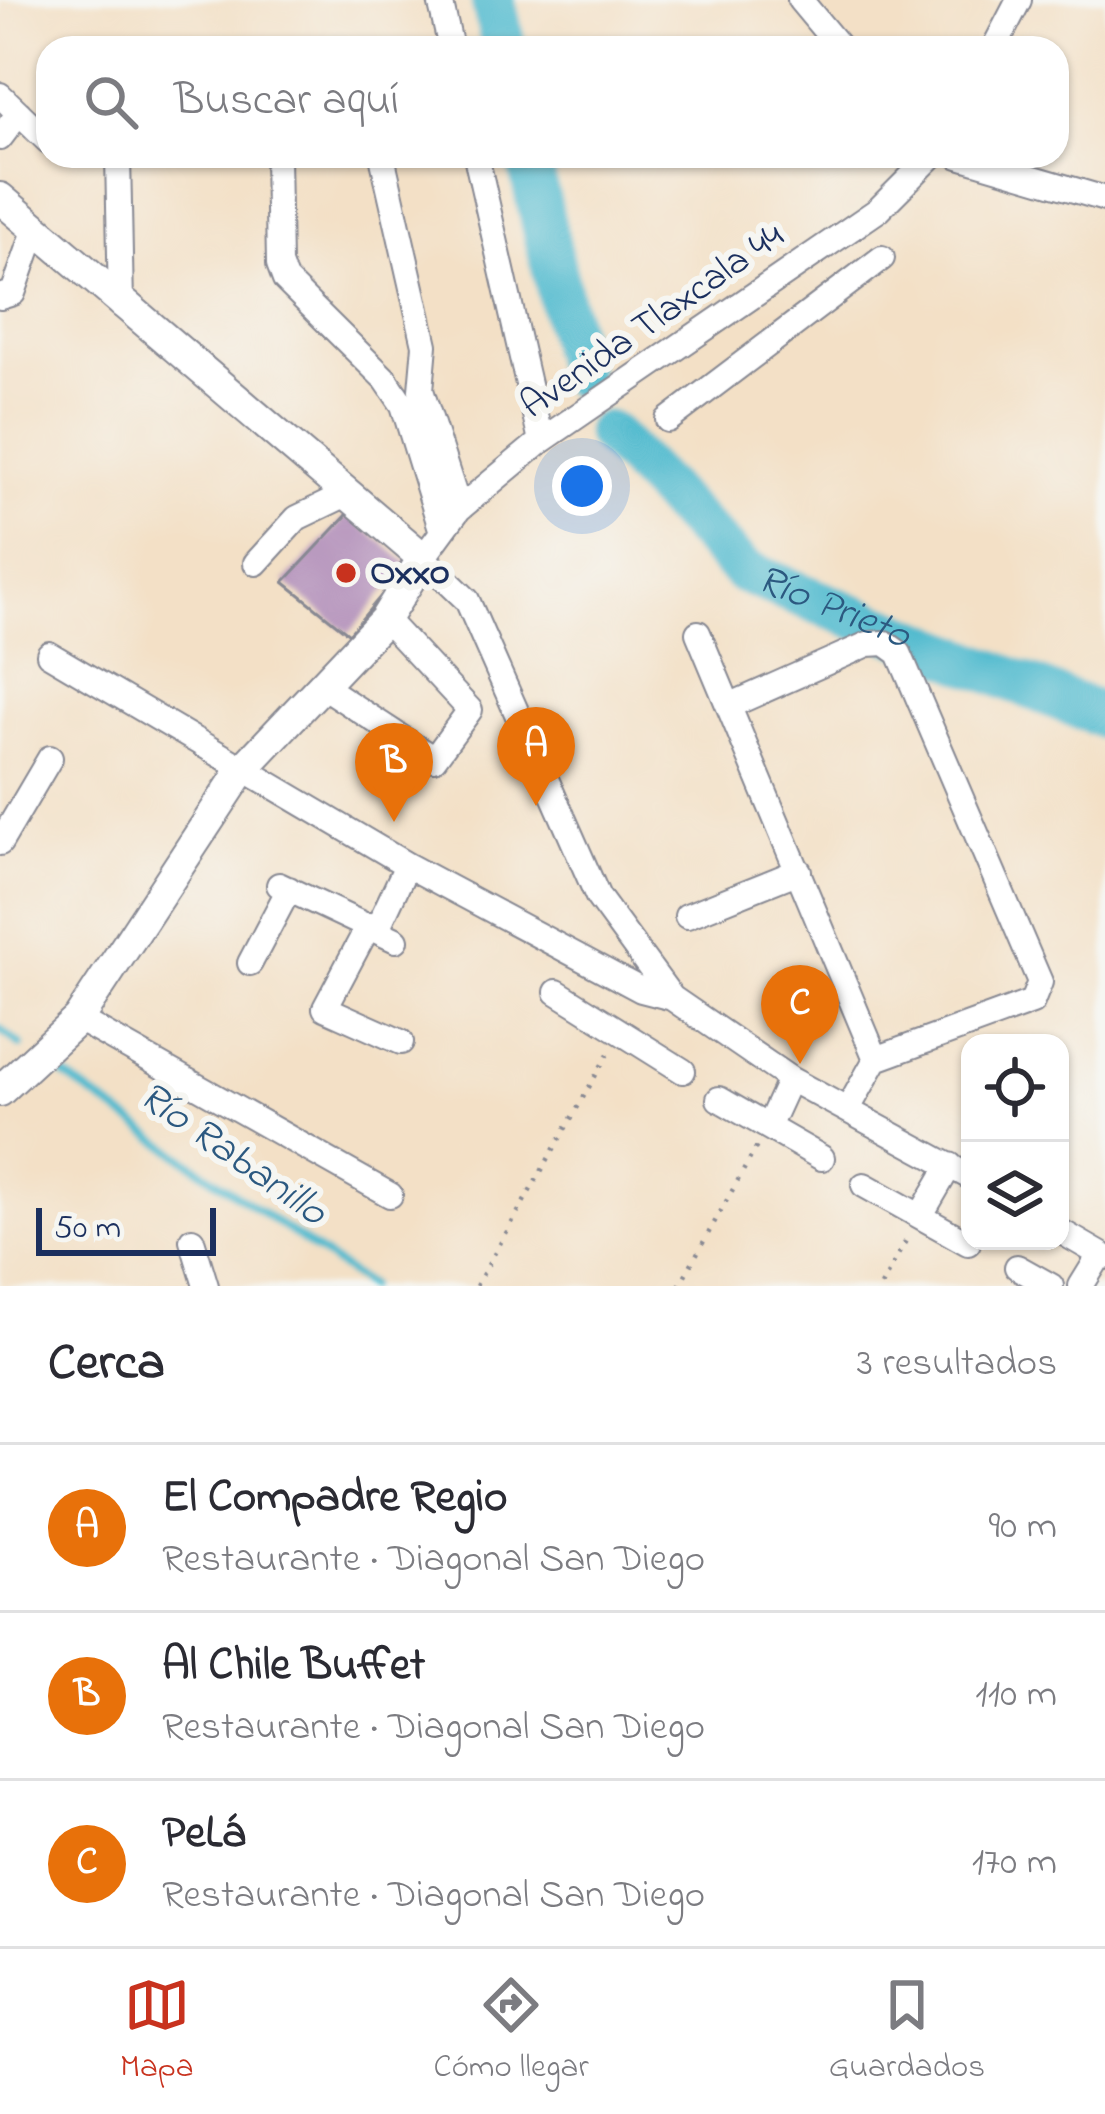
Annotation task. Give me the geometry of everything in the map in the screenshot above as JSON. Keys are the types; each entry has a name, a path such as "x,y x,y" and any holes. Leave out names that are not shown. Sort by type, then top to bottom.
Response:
{"main road":[{"path":"0,199 423,558 386,619 242,770 78,1019 0,1091"}],"street":[{"path":"440,0 448,36"},
{"path":"800,0 830,36"},
{"path":"1000,36 1019,0"},
{"path":"0,138 9,104 36,130"},
{"path":"118,168 121,305"},
{"path":"277,168 279,264 285,280 386,380 403,405 442,532"},
{"path":"385,168 425,345 421,390 459,509"},
{"path":"479,168 541,441"},
{"name":"Avenida Tlaxcala 44","path":"423,558 459,509 541,441 878,210 920,168"},
{"path":"999,168 1105,199"},
{"path":"0,297 13,293 36,228"},
{"path":"668,420 883,258"},
{"path":"764,290 790,325"},
{"path":"732,313 760,348"},
{"path":"256,563 297,518 347,494"},
{"path":"423,558 467,600 598,897 672,998 790,1078 960,1171 921,1215"},
{"path":"386,619 470,710"},
{"path":"698,633 876,1059"},
{"path":"731,706 868,644 885,643 899,652 1040,982 1032,1002 876,1059 848,1109"},
{"path":"49,654 407,865 641,990 672,998"},
{"path":"324,687 434,759 470,710 505,679"},
{"path":"0,843 50,758"},
{"path":"401,1042 325,1008 381,931 407,865"},
{"path":"687,916 800,871"},
{"path":"250,963 284,887 381,931"},
{"path":"620,1031 641,990"},
{"path":"557,992 683,1071"},
{"path":"78,1019 390,1195"},
{"path":"769,1125 790,1078"},
{"path":"719,1099 822,1159"},
{"path":"864,1186 961,1239"},
{"path":"1069,1236 1102,1256 1081,1286"},
{"path":"192,1240 206,1286"},
{"path":"1017,1267 1051,1286"}],"path":[{"path":"476,1286 620,1031"},
{"path":"679,1286 769,1125"},
{"path":"881,1286 921,1215"}],"building":[{"name":"Oxxo","path":"348,514 408,564 349,634 284,582"}],"waterway":[{"name":"Río Prieto","path":"493,0 501,36"},
{"name":"Río Prieto","path":"531,168 578,375"},
{"name":"Río Prieto","path":"608,433 744,572 1105,717"},
{"name":"Río Rabanillo","path":"0,1029 21,1046"},
{"name":"Río Rabanillo","path":"61,1073 368,1286"}],"place":[{"name":"Oxxo","path":"346,573"},
{"name":"El Compadre Regio","path":"536,806"},
{"name":"Al Chile Buffet","path":"394,822"},
{"name":"PeLá","path":"800,1064"}]}
